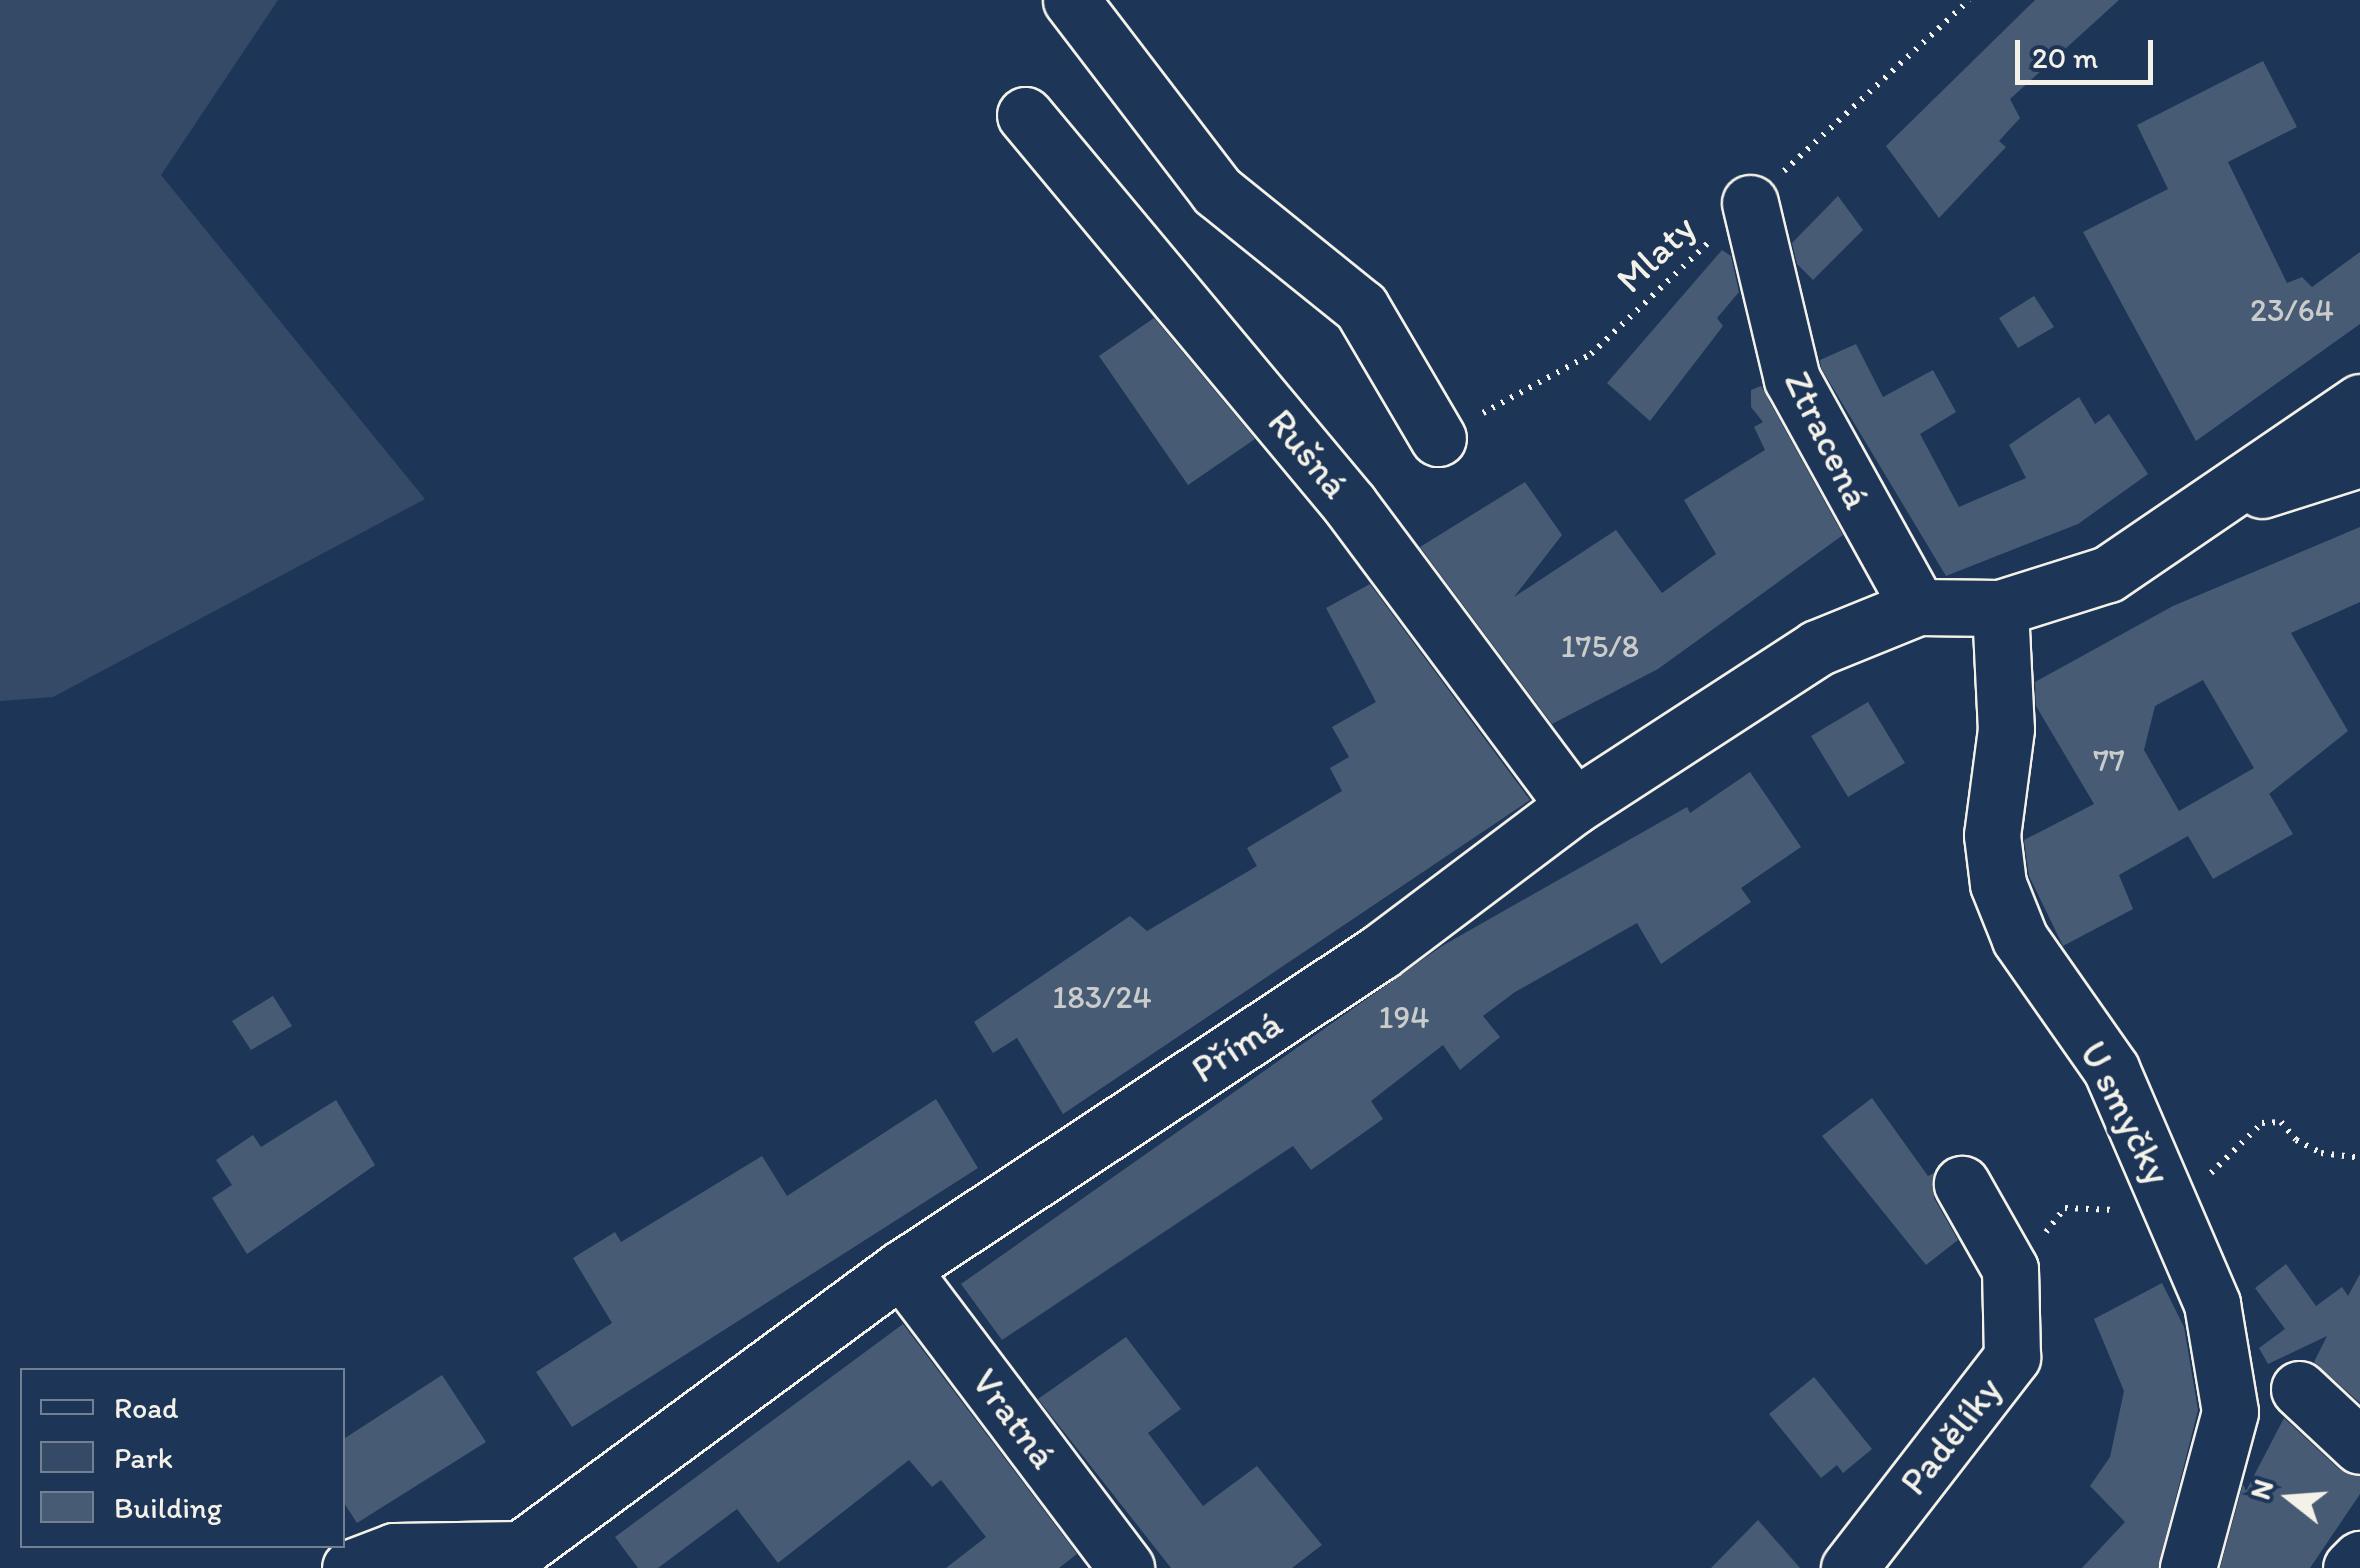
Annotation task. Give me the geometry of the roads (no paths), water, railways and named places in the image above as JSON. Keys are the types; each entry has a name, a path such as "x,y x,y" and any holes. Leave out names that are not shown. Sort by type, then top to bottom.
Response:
{"street":[{"path":"1071,0 1216,191 1360,307 1438,438"},
{"name":"Rušná","path":"1024,114 1350,505 1574,806"},
{"name":"Ztracená","path":"1750,203 1792,378 1918,608"},
{"path":"2220,501 2360,402"},
{"path":"2220,501 2360,459"},
{"name":"Přímá","path":"517,1559 901,1269 1380,952 1574,806 1817,648 1918,608 2000,608 2108,574 2220,501"},
{"name":"U smyčky","path":"2000,608 2006,729 1992,835 1998,884 2020,940 2111,1070 2212,1304 2230,1412 2188,1568"},
{"name":"Padělíky","path":"1849,1568 2012,1357 2010,1269 1962,1184"},
{"name":"Vratná","path":"901,1269 1126,1568"},
{"path":"2299,1389 2360,1446"},
{"path":"350,1568 394,1551 517,1559"},
{"path":"2351,1568 2360,1559"}]}
